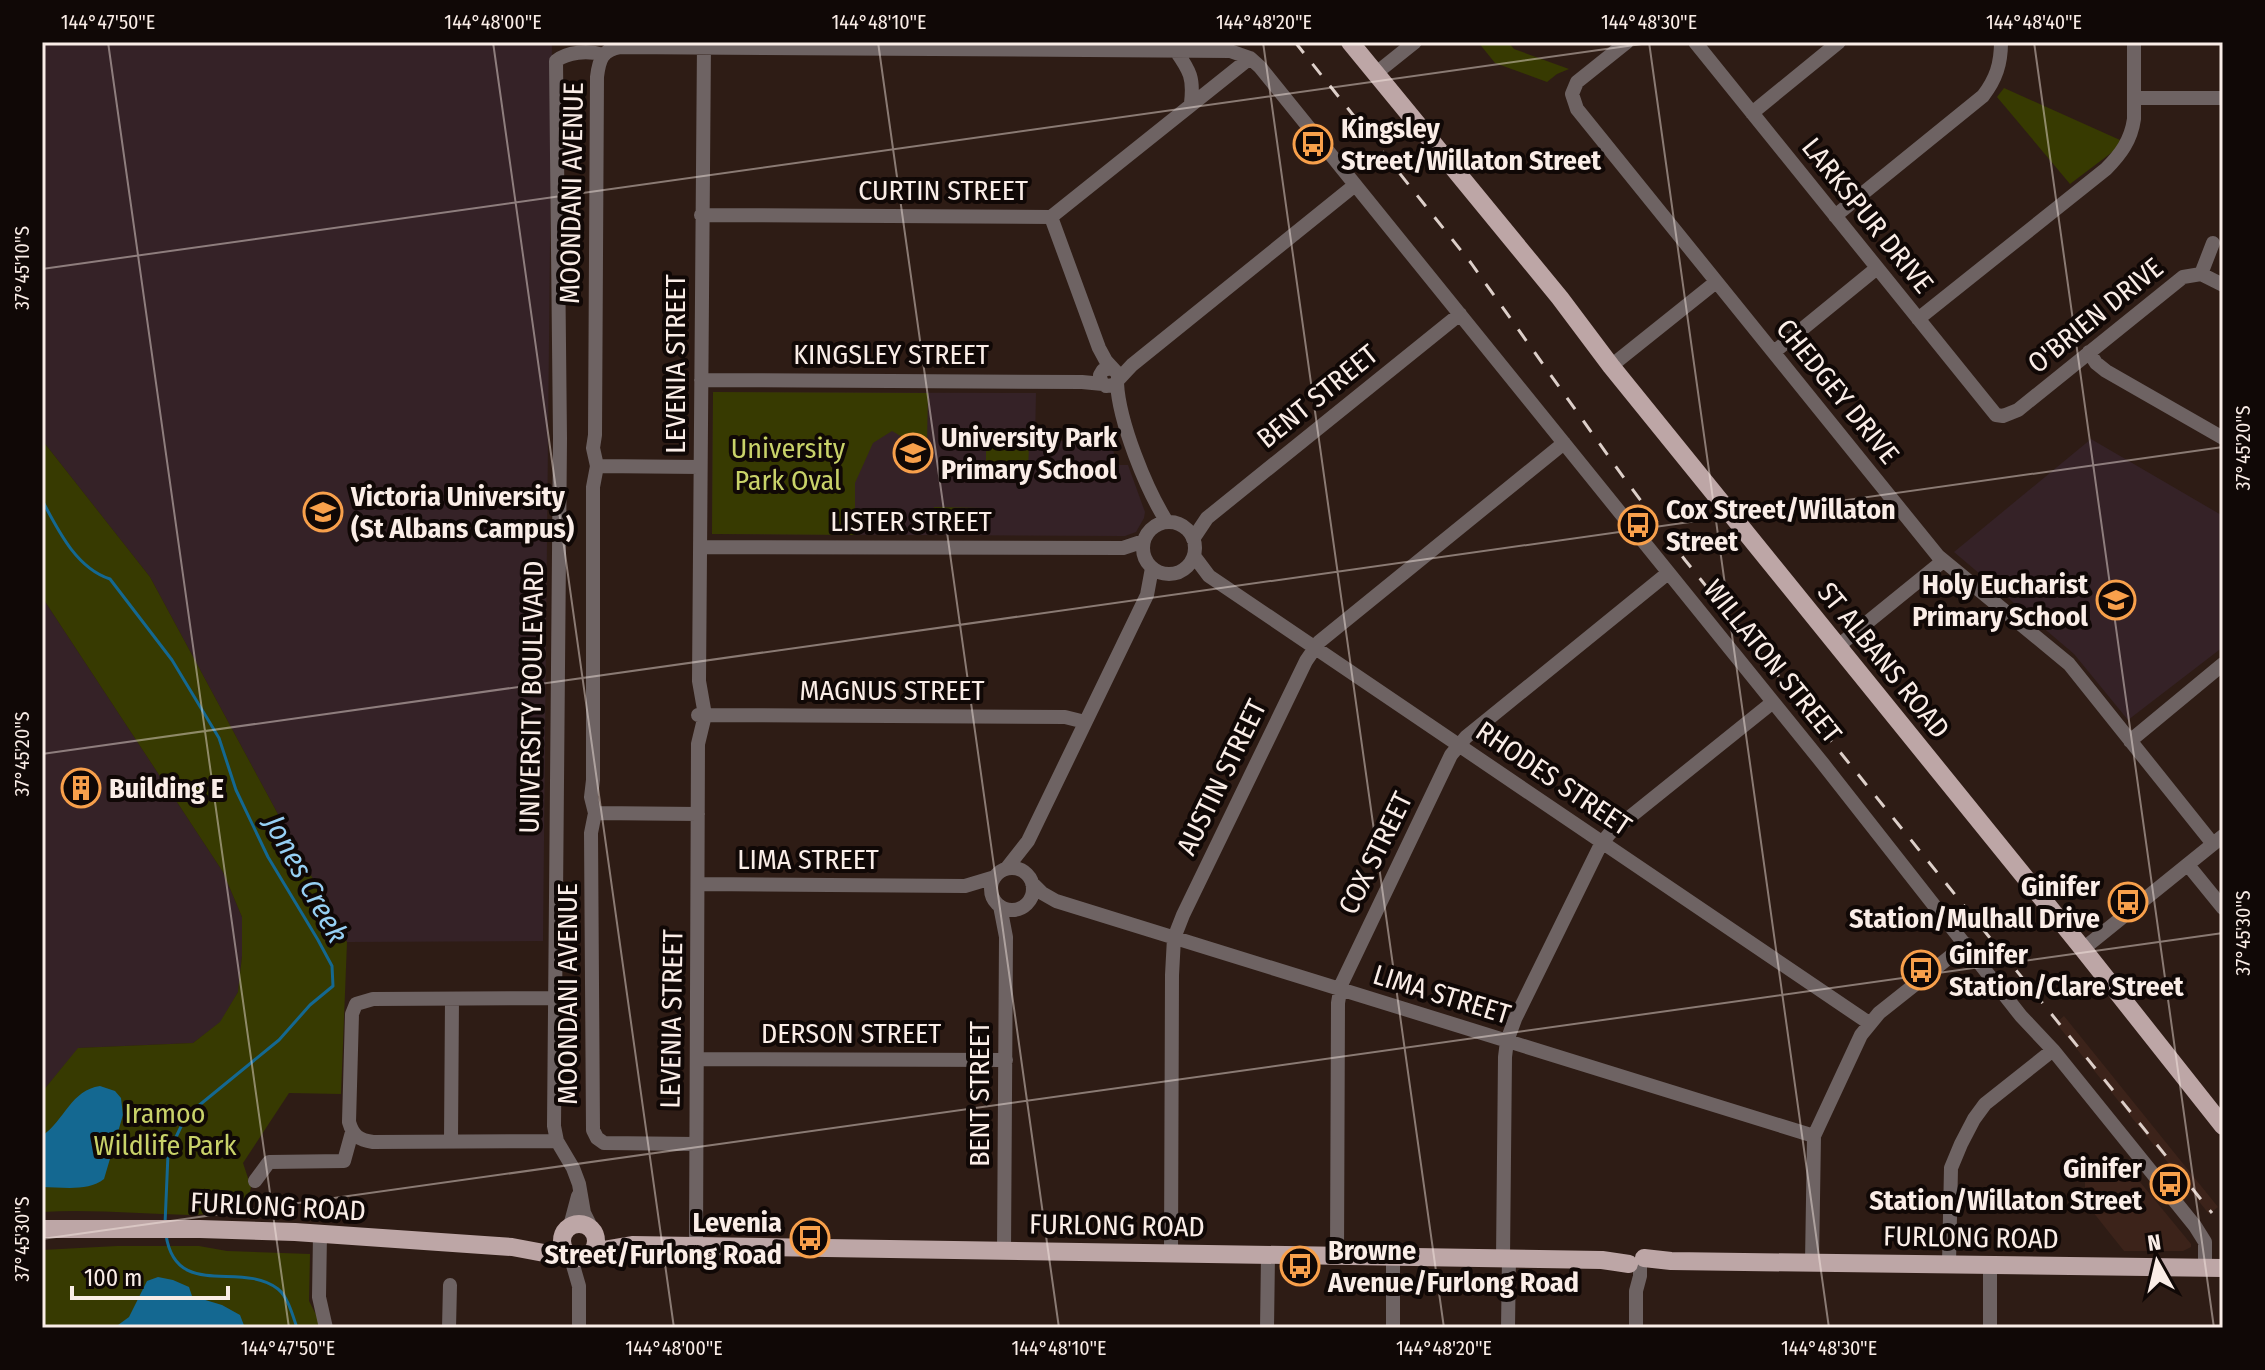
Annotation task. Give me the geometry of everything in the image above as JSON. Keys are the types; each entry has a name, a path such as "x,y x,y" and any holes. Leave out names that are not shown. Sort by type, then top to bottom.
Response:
{"main road":[{"name":"ST ALBANS ROAD","path":"1350,42 1560,298 1611,366 2223,1126"},
{"path":"585,1225 594,1232 596,1245 580,1254 563,1244 567,1230 585,1225"},
{"name":"FURLONG ROAD","path":"42,1229 200,1229 320,1234 580,1254 632,1245 1636,1262 2214,1268"},
{"name":"FURLONG ROAD","path":"512,1247 539,1242 567,1230"},
{"name":"FURLONG ROAD","path":"594,1232 632,1245"}],"street":[{"path":"1375,74 1415,42"},
{"name":"CHEDGEY DRIVE","path":"1627,42 1577,82 1572,94 1577,109 1943,561 2069,664 2130,741 2218,840"},
{"name":"LARKSPUR DRIVE","path":"1695,42 1993,413 2003,416"},
{"path":"1752,113 1839,42"},
{"path":"1835,216 1983,96 1999,67 2001,42"},
{"path":"1918,319 2117,158 2133,128 2134,42"},
{"name":"MOONDANI AVENUE","path":"696,1144 604,1143 593,1130 591,833 599,813 591,797 594,480 601,466 593,448 597,77 603,55 620,47 704,44 952,45 1230,51 1250,58"},
{"name":"LEVENIA STREET","path":"696,1246 698,744 695,732 701,715 696,693 699,681 704,44"},
{"path":"1176,51 1191,72 1191,103"},
{"name":"UNIVERSITY BOULEVARD","path":"594,1232 584,1213 573,1168 557,1141 554,1126 560,438 556,61 560,57 581,52 603,55"},
{"name":"CURTIN STREET","path":"701,215 1051,217 1250,58"},
{"name":"WILLATON STREET","path":"1250,58 1773,702 2021,1016 2053,1050 2200,1233 2214,1268"},
{"path":"2134,98 2223,98"},
{"name":"KINGSLEY STREET","path":"701,380 1082,382 1109,377 1132,365 1355,185"},
{"path":"1051,217 1160,525 1146,555 1147,595"},
{"path":"2201,274 2213,243"},
{"path":"1774,352 1877,268"},
{"name":"O'BRIEN DRIVE","path":"2003,416 2018,410 2183,277 2201,274 2223,285"},
{"path":"1611,366 1716,282"},
{"name":"BENT STREET","path":"1189,533 1460,314"},
{"path":"2089,352 2106,371 2223,438"},
{"name":"AUSTIN STREET","path":"1171,1254 1174,938 1190,901 1314,647 1564,443"},
{"path":"601,466 700,467"},
{"path":"1028,841 1032,895 1021,907 1005,909 996,903 991,888 1028,841 1147,595 1167,574 1184,569 1194,556 1189,533 1160,525"},
{"name":"LISTER STREET","path":"700,547 1123,548 1146,555"},
{"path":"1146,555 1167,574"},
{"name":"RHODES STREET","path":"1194,556 1209,576"},
{"path":"1837,647 1943,561"},
{"name":"RHODES STREET","path":"1184,569 1209,576 1869,1023"},
{"name":"COX STREET","path":"1337,1256 1340,990 1451,755 1459,744 1668,573"},
{"path":"2130,741 2223,664"},
{"path":"1508,1328 1504,1078 1507,1041 1515,1019 1601,844 1610,833 1773,702"},
{"name":"MAGNUS STREET","path":"701,715 1065,717 1085,722"},
{"path":"599,813 698,814"},
{"path":"2083,949 2218,840"},
{"path":"2188,865 2223,908"},
{"path":"1001,873 1018,869 1030,879"},
{"name":"LIMA STREET","path":"698,884 965,886 1001,873"},
{"name":"LIMA STREET","path":"1030,879 1042,893 1056,901 1814,1136"},
{"name":"LIMA STREET","path":"965,886 996,903"},
{"name":"LIMA STREET","path":"1021,907 1038,901 1056,901"},
{"name":"BENT STREET","path":"996,903 1006,937"},
{"name":"BENT STREET","path":"1004,1252 1006,937 1010,921 1021,907"},
{"path":"1812,1262 1814,1136 1861,1035 1869,1023 1966,944"},
{"path":"553,998 373,999 356,1004 352,1014 349,1122 352,1132 361,1140 373,1142 557,1141"},
{"path":"451,1141 452,999"},
{"path":"1949,1264 1951,1168 1961,1144 1985,1104 2053,1050"},
{"name":"DERSON STREET","path":"697,1059 1006,1060"},
{"path":"255,1181 269,1162 344,1161 352,1132"},
{"path":"567,1230 578,1203 579,1184"},
{"path":"320,1234 319,1297 326,1328"},
{"path":"579,1328 580,1254"},
{"path":"1267,1328 1268,1255"},
{"path":"1393,1257 1393,1328"},
{"path":"1636,1262 1632,1276 1636,1291 1636,1328"},
{"path":"1990,1265 1990,1328"},
{"path":"449,1328 450,1285"}],"shaded area":[{"name":"Victoria University (St Albans Campus)","path":"42,42 552,42 543,941 347,942 150,577 42,440"},
{"name":"University Park Primary School","path":"713,392 1036,393 1035,441 1110,441 1118,465 1128,465 1145,512 1144,518 1136,532 1125,536 712,534"},
{"name":"Holy Eucharist Primary School","path":"2091,439 2223,516 2223,647 2128,720 2074,654 1954,552"},
{"path":"42,597 223,872 242,917 242,956 238,992 221,1022 193,1043 79,1048 42,1092"},
{"path":"2064,1016 2218,1207 2209,1214 2056,1023"},
{"path":"2117,1154 2191,1247 2183,1251 2124,1251 2085,1202 2085,1180"}],"green space":[{"path":"1478,42 1508,42 1514,49 1569,69 1547,82 1495,63"},
{"path":"2004,88 2120,140 2115,150 2070,184 1997,97"},
{"name":"University Park Oval","path":"713,392 928,393 927,444 906,442 892,431 873,443 855,483 855,535 712,534"},
{"name":"Iramoo Wildlife Park","path":"42,440 150,577 347,942 341,1094 289,1093 243,1163 251,1187 246,1211 191,1215 42,1212 42,1092 78,1048 193,1043 220,1022 238,992 242,917 223,872 42,597"},
{"path":"986,446 1029,446 1028,469 986,468"},
{"path":"934,507 981,508 981,531 934,531"},
{"path":"199,1246 227,1251 310,1254 309,1301 323,1328 42,1328 42,1250"}],"water":[{"path":"100,1086 115,1091 121,1098 123,1115 104,1179 90,1186 42,1187 42,1136 75,1099"},
{"path":"158,1277 189,1287 192,1296 222,1305 240,1315 245,1328 114,1328 129,1317 147,1281"}],"waterway":[{"name":"Jones Creek","path":"42,500 69,547 87,566 110,579 172,660 219,738 236,790 268,857 332,966 333,986 310,1005 279,1040 186,1116 168,1154 165,1224"},
{"name":"Jones Creek","path":"166,1235 172,1255 183,1267 212,1276 263,1281 278,1289 297,1328"}],"railway":[{"path":"1295,42 1471,263 1685,560 2212,1213"}],"place":[{"name":"Kingsley Street/Willaton Street","path":"1313,144"},
{"name":"University Park Primary School","path":"913,453"},
{"name":"Victoria University (St Albans Campus)","path":"323,512"},
{"name":"Cox Street/Willaton Street","path":"1638,525"},
{"name":"Holy Eucharist Primary School","path":"2116,600"},
{"name":"Building E","path":"81,788"},
{"name":"Ginifer Station/Mulhall Drive","path":"2128,902"},
{"name":"Ginifer Station/Clare Street","path":"1921,970"},
{"name":"Ginifer Station/Willaton Street","path":"2170,1184"},
{"name":"Levenia Street/Furlong Road","path":"810,1238"},
{"name":"Browne Avenue/Furlong Road","path":"1300,1266"}]}
